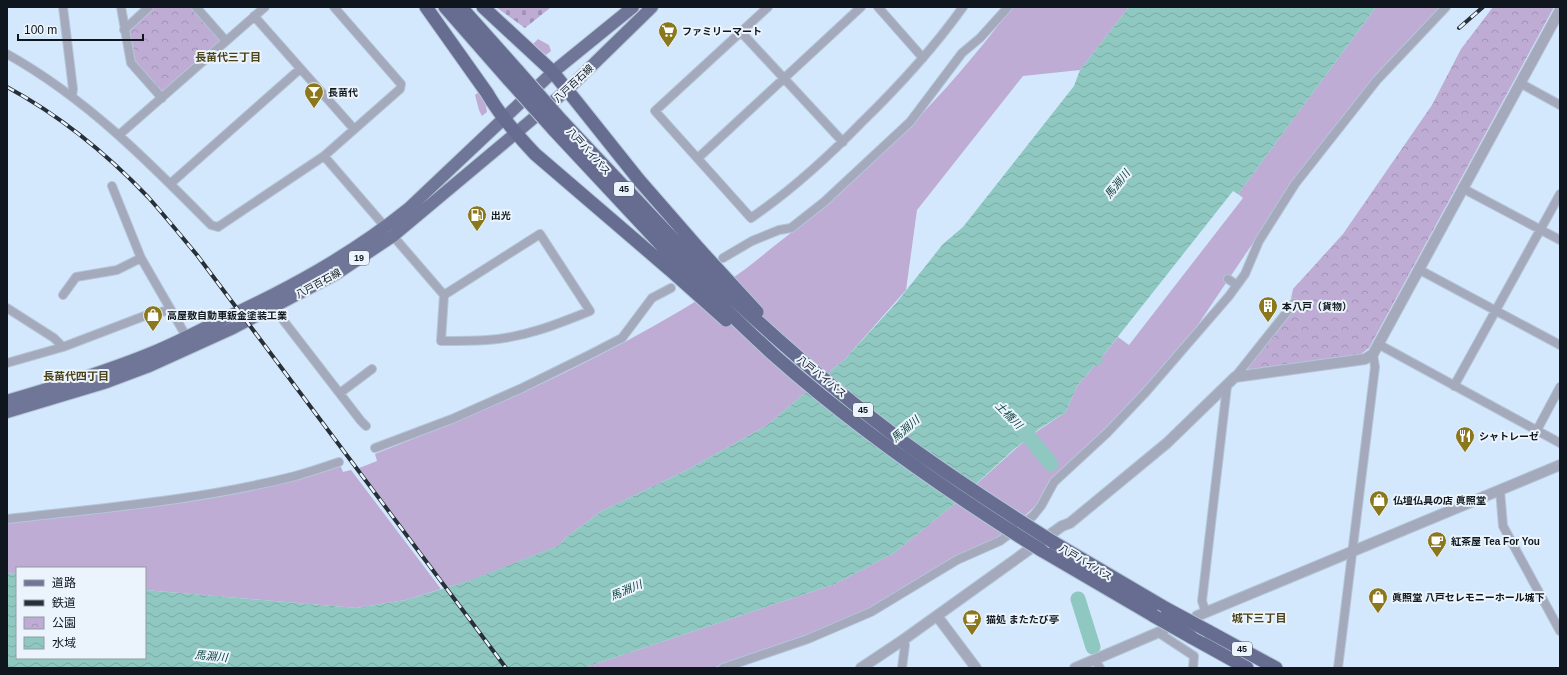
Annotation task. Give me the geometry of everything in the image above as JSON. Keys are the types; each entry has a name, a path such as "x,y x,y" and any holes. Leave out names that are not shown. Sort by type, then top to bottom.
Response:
{"highway":[{"path":"426,7 504,119 535,154 684,260"},
{"name":"八戸バイパス","path":"445,7 514,75"},
{"name":"八戸バイパス","path":"461,7 514,75 558,125 684,260 800,359 909,446 980,496 1053,542 1167,610 1276,668"},
{"path":"483,7 553,72 568,89 639,180 684,260"},
{"name":"八戸バイパス","path":"684,260 726,321 776,356 890,448 975,509 1041,550 1247,668"}],"main road":[{"name":"八戸百石線","path":"7,401 102,371 156,351 294,285 390,232 424,195 553,72 633,7"},
{"name":"八戸百石線","path":"7,412 107,382 147,367 233,328 336,274 516,133 568,89 652,7"}],"street":[{"path":"62,7 73,89 72,97"},
{"path":"121,7 124,30 132,63 162,98"},
{"path":"124,30 149,7"},
{"path":"196,7 226,41"},
{"path":"120,135 264,7"},
{"path":"7,54 31,68 72,97 120,135 211,225 218,227 324,156 400,89 401,84 334,7"},
{"path":"768,7 655,111 751,218 811,172 843,142 900,85 963,7"},
{"path":"698,158 861,7"},
{"path":"878,7 923,58"},
{"path":"723,258 752,241 779,230 791,228 824,202 910,122 962,53 980,38 1008,7"},
{"path":"723,668 808,639 871,612 957,560 1000,541 1033,516 1041,506 1054,482 1106,433 1146,392 1237,285 1245,274 1271,221 1296,184 1378,80 1446,7"},
{"path":"1235,377 1365,359 1372,354 1560,10"},
{"path":"254,16 354,129"},
{"path":"742,32 843,142"},
{"path":"170,184 300,69"},
{"path":"1520,83 1560,105"},
{"path":"324,156 444,295 441,341 488,340 523,334 553,325 590,310 540,234 444,295"},
{"path":"112,186 141,258 186,336"},
{"path":"1462,188 1560,240"},
{"path":"1454,386 1560,194"},
{"path":"63,295 76,277 117,270 141,258"},
{"path":"1418,269 1560,345"},
{"path":"1228,279 1237,285"},
{"path":"376,448 452,419 508,395 562,370 622,338 652,298 671,288"},
{"path":"861,668 937,616 1062,526 1070,523 1167,443 1227,386 1294,303"},
{"path":"273,307 366,426"},
{"path":"7,308 54,338 63,347"},
{"path":"7,363 63,347 147,316 170,310"},
{"path":"1378,344 1560,443"},
{"path":"1338,668 1375,367 1372,354"},
{"path":"340,393 372,369"},
{"path":"1227,386 1202,601 1202,614 1560,465"},
{"path":"1536,430 1560,387"},
{"path":"7,519 80,512 193,497 297,476 339,462"},
{"path":"1500,490 1503,526 1560,631"},
{"path":"937,616 976,668"},
{"path":"1075,668 1098,664 1161,632 1194,656 1193,668"},
{"path":"902,668 905,646 903,640"}],"green space":[{"path":"155,7 191,7 221,40 161,93 133,60 128,32"},
{"path":"496,7 549,7 550,8 525,28"},
{"path":"1012,7 1129,7 1080,70 1023,76 917,210 906,290 845,359 766,426 689,469 602,511 565,538 560,545 472,580 448,587 359,468 377,461 375,454 515,396 606,352 651,328 743,271 811,217 903,133 960,72"},
{"path":"1376,7 1442,7 1375,77 1347,111 1294,182 1191,335 1144,390 1105,431 1049,481 1037,504 1029,512 997,538 869,609 808,636 713,668 583,668 835,584 894,553 952,506 1030,436 1066,412 1077,386 1096,364 1098,366 1101,358 1118,337 1129,345 1243,198 1238,194"},
{"path":"1493,7 1554,7 1369,348 1361,354 1250,372 1247,366 1290,304 1293,289 1343,234 1432,105 1461,49"},
{"path":"538,39 549,45 551,51 546,55 533,44"},
{"path":"479,92 485,101 487,112 482,116 475,95"},
{"path":"340,465 343,472 351,470 441,589 406,600 356,608 146,590 146,567 16,567 16,574 7,573 7,522 186,502 235,493"}],"water":[{"name":"馬淵川","path":"1129,7 1376,7 1238,194 1233,191 1101,358 1103,360 1098,366 1095,365 1077,386 1066,412 1039,429 1012,451 952,506 894,553 835,584 583,668 7,668 7,573 16,574 16,659 146,659 146,590 356,608 406,600 471,580 560,545 565,538 602,511 689,469 766,426 845,359 897,302 943,244 963,227 1074,86 1080,70"}],"pier":[{"path":"445,585 508,668 504,668 442,586"}],"waterway":[{"name":"土橋川","path":"1015,422 1051,464"},
{"name":"土橋川","path":"1078,599 1093,647"}],"railway":[{"path":"1459,28 1483,7"},
{"path":"7,87 45,110 82,136 132,181 161,211 197,255 506,668"}],"place":[{"name":"ファミリーマート","path":"668,48"},
{"name":"長苗代","path":"314,109"},
{"name":"出光","path":"477,232"},
{"name":"本八戸（貨物）","path":"1268,323"},
{"name":"高屋敷自動車鈑金塗装工業","path":"153,332"},
{"name":"シャトレーゼ","path":"1465,453"},
{"name":"仏壇仏具の店 眞照堂","path":"1379,517"},
{"name":"紅茶屋 Tea For You","path":"1437,558"},
{"name":"眞照堂 八戸セレモニーホール城下","path":"1378,614"},
{"name":"猫処 またたび亭","path":"972,636"}],"district":[{"name":"長苗代三丁目","path":"228,57"},
{"name":"長苗代四丁目","path":"76,376"},
{"name":"城下三丁目","path":"1259,618"}]}
